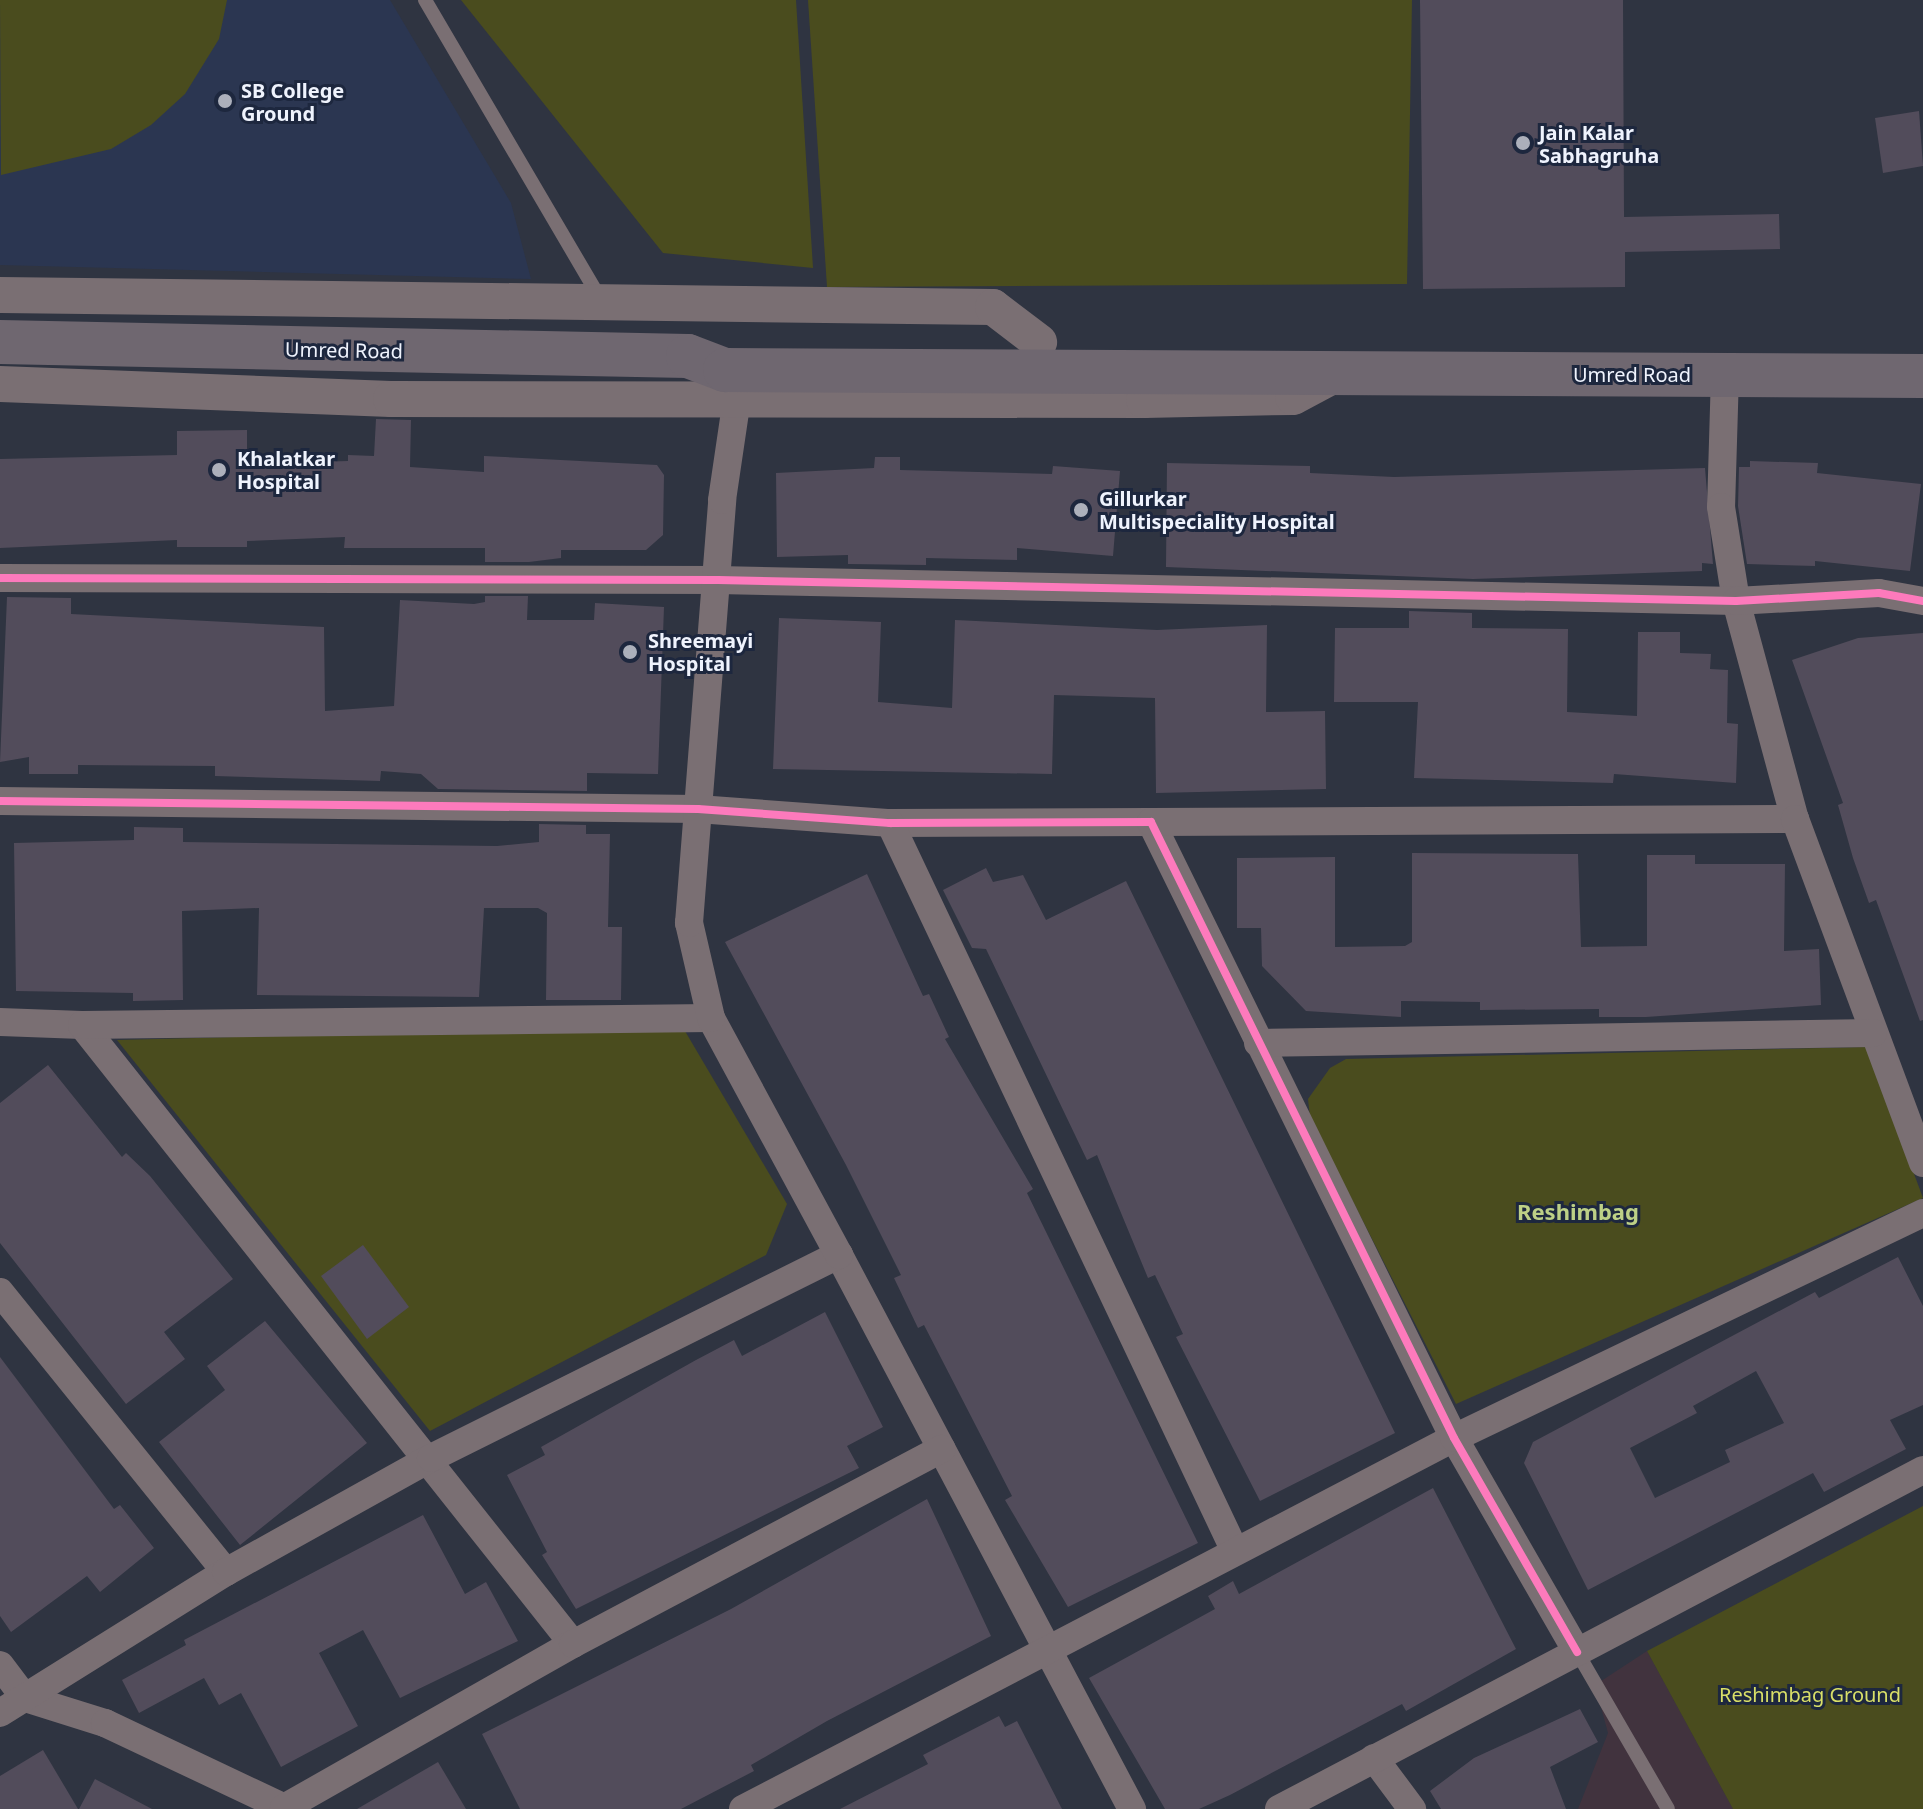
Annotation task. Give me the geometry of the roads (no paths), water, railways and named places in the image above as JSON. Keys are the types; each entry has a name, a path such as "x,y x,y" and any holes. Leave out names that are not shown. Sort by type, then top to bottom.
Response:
{"main road":[{"path":"688,356 726,340 1039,342 1521,359 1923,345"},
{"name":"Umred Road","path":"0,342 688,356 725,370 1342,372 1521,359 1725,374 1923,376"}],"street":[{"path":"0,295 604,305 993,307 1039,342"},
{"path":"0,384 391,399 1293,397 1342,372"},
{"path":"1725,374 1721,507 1736,601 1795,819 1923,1163"},
{"path":"737,399 718,580 689,923 711,1018 942,1449 1042,1648 1132,1809"},
{"path":"0,578 718,580 1736,601 1879,593 1923,601"},
{"path":"0,801 698,809 890,823 1795,819"},
{"path":"1151,822 1454,1438 1577,1652"},
{"path":"890,823 1234,1549"},
{"path":"0,1022 82,1025 711,1018"},
{"path":"82,1025 431,1458 573,1644"},
{"path":"1258,1043 1873,1033"},
{"path":"743,1809 1234,1549 1454,1438 1923,1213"},
{"path":"0,1713 226,1572 431,1458 839,1255"},
{"path":"0,1292 226,1572"},
{"path":"0,1665 25,1698 105,1723 285,1808 573,1644 942,1449"},
{"path":"1279,1809 1923,1470"},
{"path":"1374,1758 1412,1809"}],"lane":[{"path":"425,0 604,305"},
{"path":"1577,1652 1668,1809"}],"place":[{"name":"SB College Ground","path":"225,101"},
{"name":"Jain Kalar Sabhagruha","path":"1523,143"},
{"name":"Khalatkar Hospital","path":"219,470"},
{"name":"Gillurkar Multispeciality Hospital","path":"1081,510"},
{"name":"Shreemayi Hospital","path":"630,652"}],"district":[{"name":"Reshimbag","path":"1578,1212"}],"park label":[{"name":"Reshimbag Ground","path":"1810,1694"}]}
